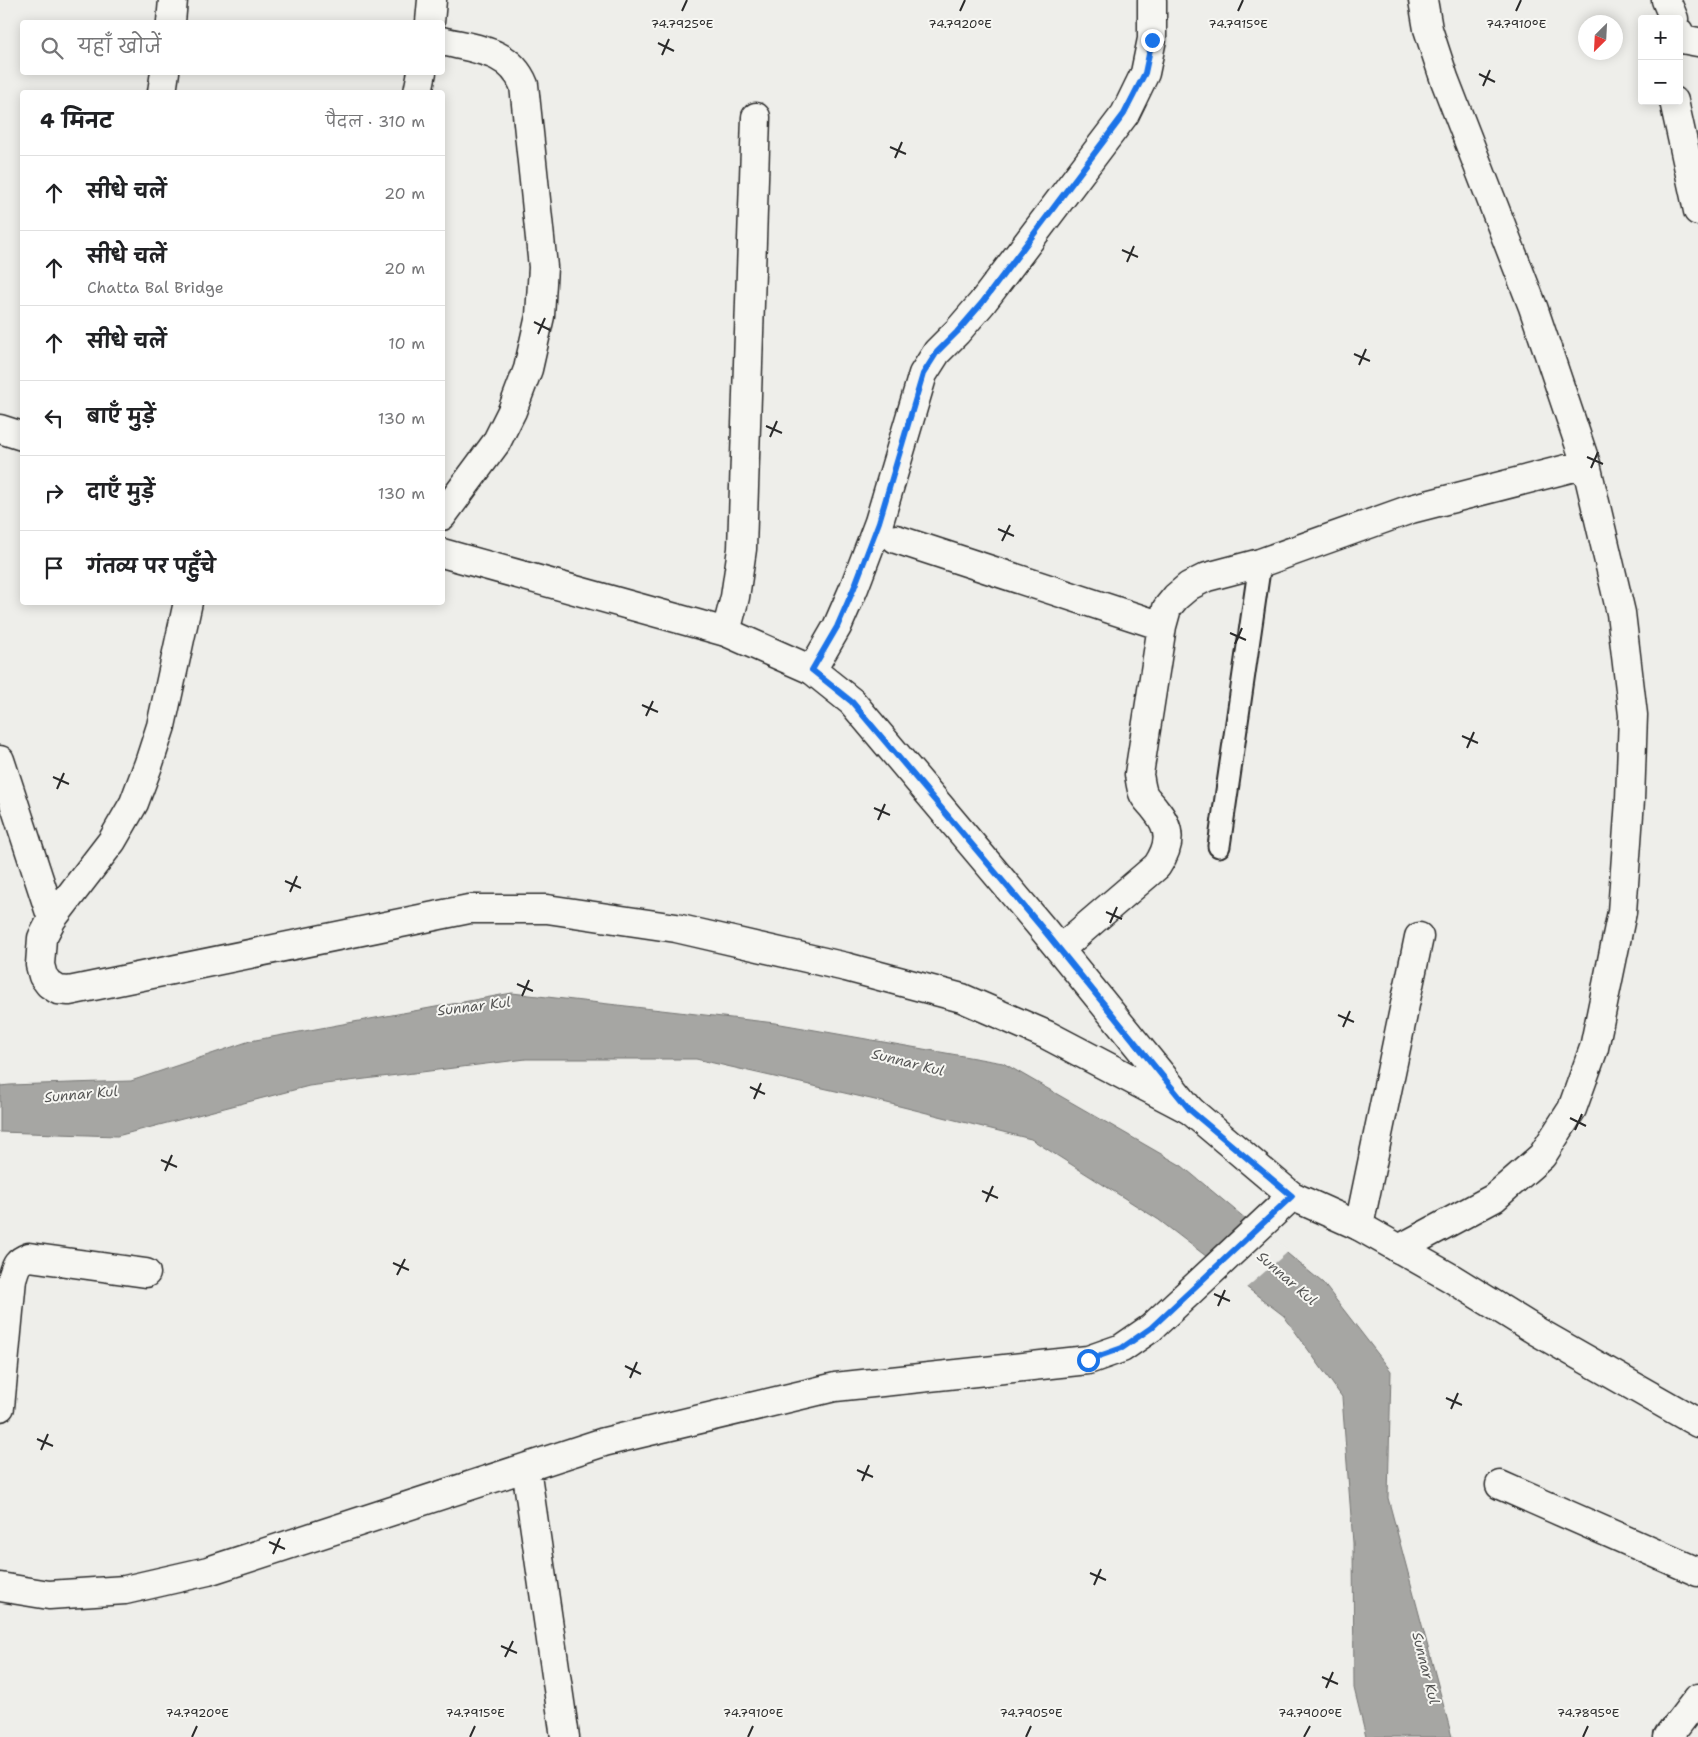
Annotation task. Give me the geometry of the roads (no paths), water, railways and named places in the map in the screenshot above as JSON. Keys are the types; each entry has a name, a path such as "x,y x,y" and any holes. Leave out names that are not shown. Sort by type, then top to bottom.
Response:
{"street":[{"path":"171,20 172,0"},
{"path":"430,20 432,0"},
{"path":"812,670 837,627 879,522 923,374 937,352 982,303 1124,114 1145,73 1152,40 1152,0"},
{"path":"1399,1249 1494,1198 1542,1156 1572,1109 1594,1048 1622,912 1630,800 1633,715 1621,613 1586,464 1533,307 1444,78 1428,29 1423,0"},
{"path":"1666,0 1673,15"},
{"path":"445,41 492,53 511,64 519,74 524,85 543,267 540,316 528,369 512,411 496,443 445,512"},
{"path":"162,90 165,75"},
{"path":"418,90 421,75"},
{"path":"1675,105 1698,211"},
{"path":"726,632 735,597 742,549 756,117"},
{"path":"0,429 20,435"},
{"path":"1060,949 1157,866 1164,855 1168,841 1166,825 1143,794 1139,774 1162,626 1167,608 1176,597 1189,586 1207,577 1260,563 1411,509 1586,464"},
{"path":"896,539 1162,626"},
{"path":"445,555 726,632 812,670 852,702 1060,949 1190,1110 1292,1196 1359,1226 1450,1278 1538,1332 1698,1423"},
{"path":"187,605 161,726 134,803 112,841 52,919 42,938 40,965 42,976 58,990 69,990 469,909 547,910 676,928 846,967 962,998 1047,1035 1190,1110"},
{"path":"0,760 52,919"},
{"path":"1359,1226 1419,937"},
{"path":"0,1587 49,1595 125,1590 208,1571 604,1442 835,1388 1088,1360 1122,1348 1151,1328 1292,1196"},
{"path":"0,1406 12,1279 20,1260 28,1257 146,1273"},
{"path":"526,1468 565,1737"},
{"path":"1500,1484 1698,1572"},
{"path":"1668,1737 1698,1698"}],"lane":[{"path":"1219,846 1260,563"}],"water":[{"name":"Sunnar Kul","path":"512,993 775,1023 1003,1063 1182,1166 1323,1283 1391,1371 1388,1498 1452,1737 1366,1737 1354,1688 1353,1543 1342,1397 1284,1316 1159,1220 1031,1139 875,1100 696,1059 526,1059 309,1086 117,1136 0,1132 0,1086 131,1081 250,1041"}]}
